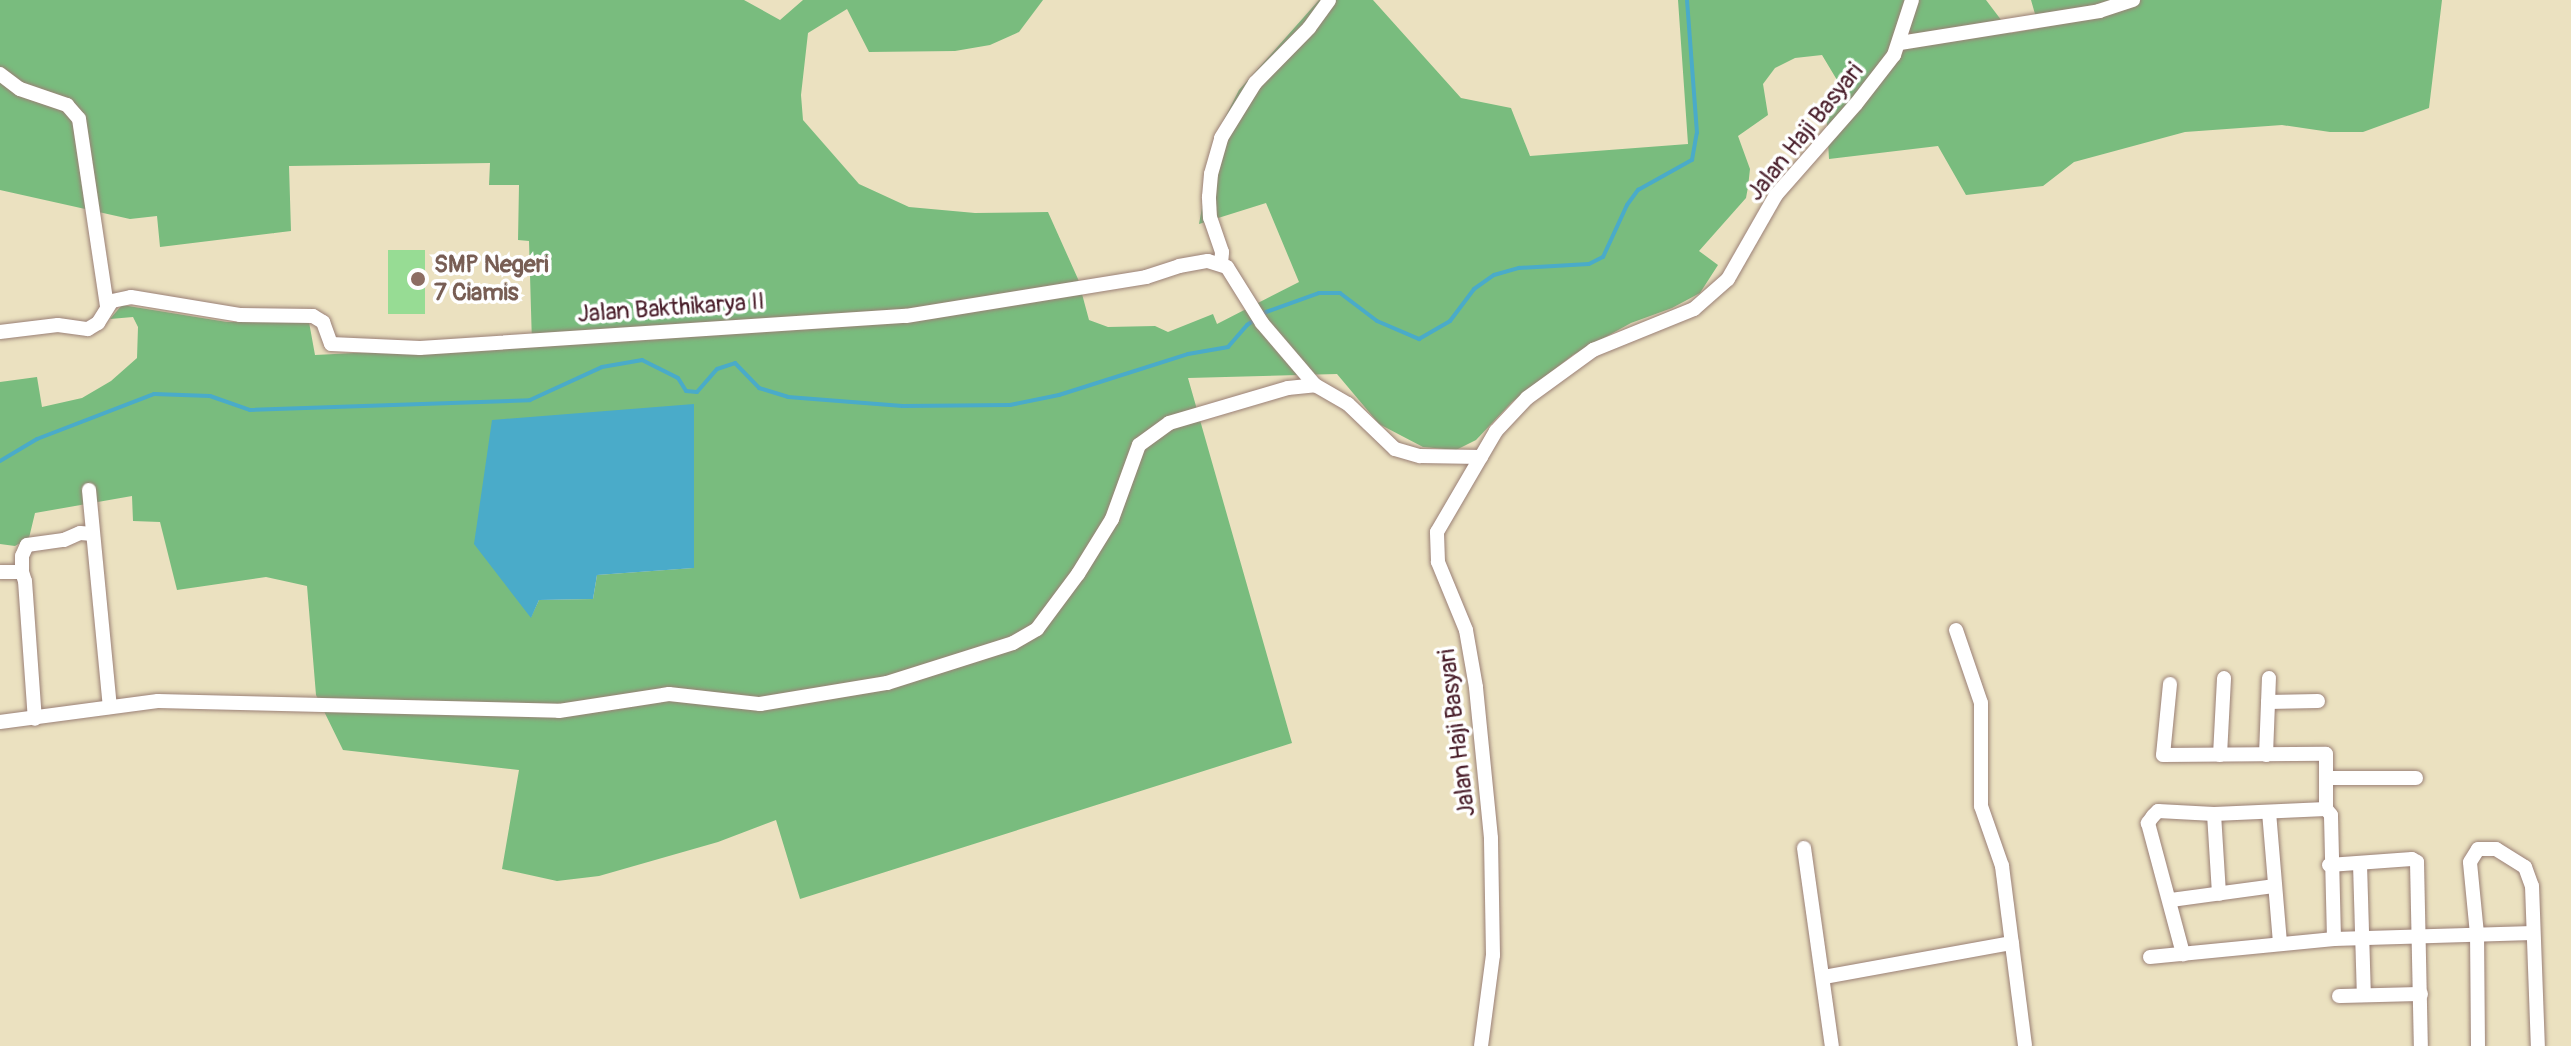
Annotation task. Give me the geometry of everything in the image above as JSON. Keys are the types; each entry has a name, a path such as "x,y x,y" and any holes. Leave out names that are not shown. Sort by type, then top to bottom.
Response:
{"street":[{"path":"1329,0 1309,28 1255,83 1221,138 1211,174 1209,197 1210,218 1222,252 1221,264 1258,318 1315,385 1348,404 1395,449 1420,456 1481,457"},
{"name":"Jalan Haji Basyari","path":"1481,1046 1493,955 1491,838 1476,687 1466,630 1438,562 1435,540 1506,418 1593,350 1694,309 1718,289 1738,264 1776,195 1856,104 1900,43 1912,0"},
{"path":"1900,43 2099,11 2133,0"},
{"path":"0,74 20,89 67,105 79,119 107,307"},
{"name":"Jalan Bakthikarya II","path":"0,332 58,325 88,329 98,323 116,299 131,297 240,315 313,316 323,322 331,344 420,348 906,316 1146,277 1179,266 1208,261 1221,264"},
{"path":"0,722 158,701 559,711 669,694 760,704 887,683 1013,643 1037,629 1078,574 1112,519 1139,445 1161,426 1288,388 1315,385"},
{"path":"89,490 110,707"},
{"path":"35,719 22,556 27,545 64,540 80,533 93,534"},
{"path":"0,572 22,572"},
{"path":"1956,630 1981,703 1981,806 2002,866 2025,1046"},
{"path":"2220,755 2224,678"},
{"path":"2266,755 2269,678"},
{"path":"2170,684 2163,755 2326,754 2334,939"},
{"path":"2268,702 2318,701"},
{"path":"2326,778 2416,778"},
{"path":"2183,954 2148,823 2158,811 2214,814 2326,809"},
{"path":"2269,812 2280,944"},
{"path":"2214,814 2219,894"},
{"path":"1804,848 1832,1046"},
{"path":"2478,1046 2477,934 2470,862 2478,849 2496,849 2525,867 2532,886 2538,1046"},
{"path":"2329,865 2412,859 2417,862 2421,1046"},
{"path":"2360,864 2364,995"},
{"path":"2171,900 2275,886"},
{"path":"2150,957 2362,937 2533,933"},
{"path":"1824,977 2012,943"},
{"path":"2339,996 2421,994"}],"green space":[{"path":"0,0 744,0 780,20 803,0 1043,0 1019,32 990,45 955,51 869,52 847,9 808,33 801,95 803,120 859,184 909,207 975,213 1048,212 1078,279 1089,320 1108,327 1155,326 1168,332 1213,314 1217,324 1299,282 1266,203 1199,224 1215,137 1239,90 1319,0 1373,0 1461,98 1511,108 1530,156 1688,144 1678,0 1986,0 2011,33 2039,28 2031,0 2442,0 2429,108 2363,132 2330,132 2282,125 2185,132 2074,162 2043,186 1966,195 1938,146 1829,159 1826,108 1837,80 1822,55 1795,58 1775,68 1763,84 1768,115 1738,136 1750,169 1746,198 1699,251 1718,265 1700,293 1672,308 1631,323 1573,355 1512,402 1476,440 1456,450 1423,447 1379,424 1337,374 1188,378 1292,743 800,899 776,820 718,842 599,876 557,881 502,869 519,770 343,750 316,695 307,586 266,577 177,590 160,522 133,521 132,496 35,513 29,538 15,546 0,544 0,382 37,377 42,407 82,398 111,381 137,358 138,327 133,317 110,319 122,305 227,322 309,322 315,355 532,344 529,241 518,240 519,185 489,185 490,163 289,166 291,231 160,247 157,216 130,219 0,190","holes":["492,420 693,568 597,575 593,599 539,600 531,617"]},
{"path":"388,250 425,250 425,314 388,314"}],"water":[{"path":"694,404 694,568 597,575 593,599 539,600 531,618 474,544 492,420"}],"waterway":[{"path":"0,461 37,439 154,394 210,396 250,410 530,400 602,367 642,360 678,378 686,391 697,392 717,369 735,363 759,388 788,397 903,406 1010,405 1059,395 1188,354 1228,347 1247,325 1266,312 1319,293 1340,293 1377,321 1419,339 1450,321 1474,289 1494,275 1519,268 1589,264 1603,257 1627,205 1638,190 1692,160 1697,133 1687,0"}],"place":[{"name":"SMP Negeri 7 Ciamis","path":"418,279"}]}
